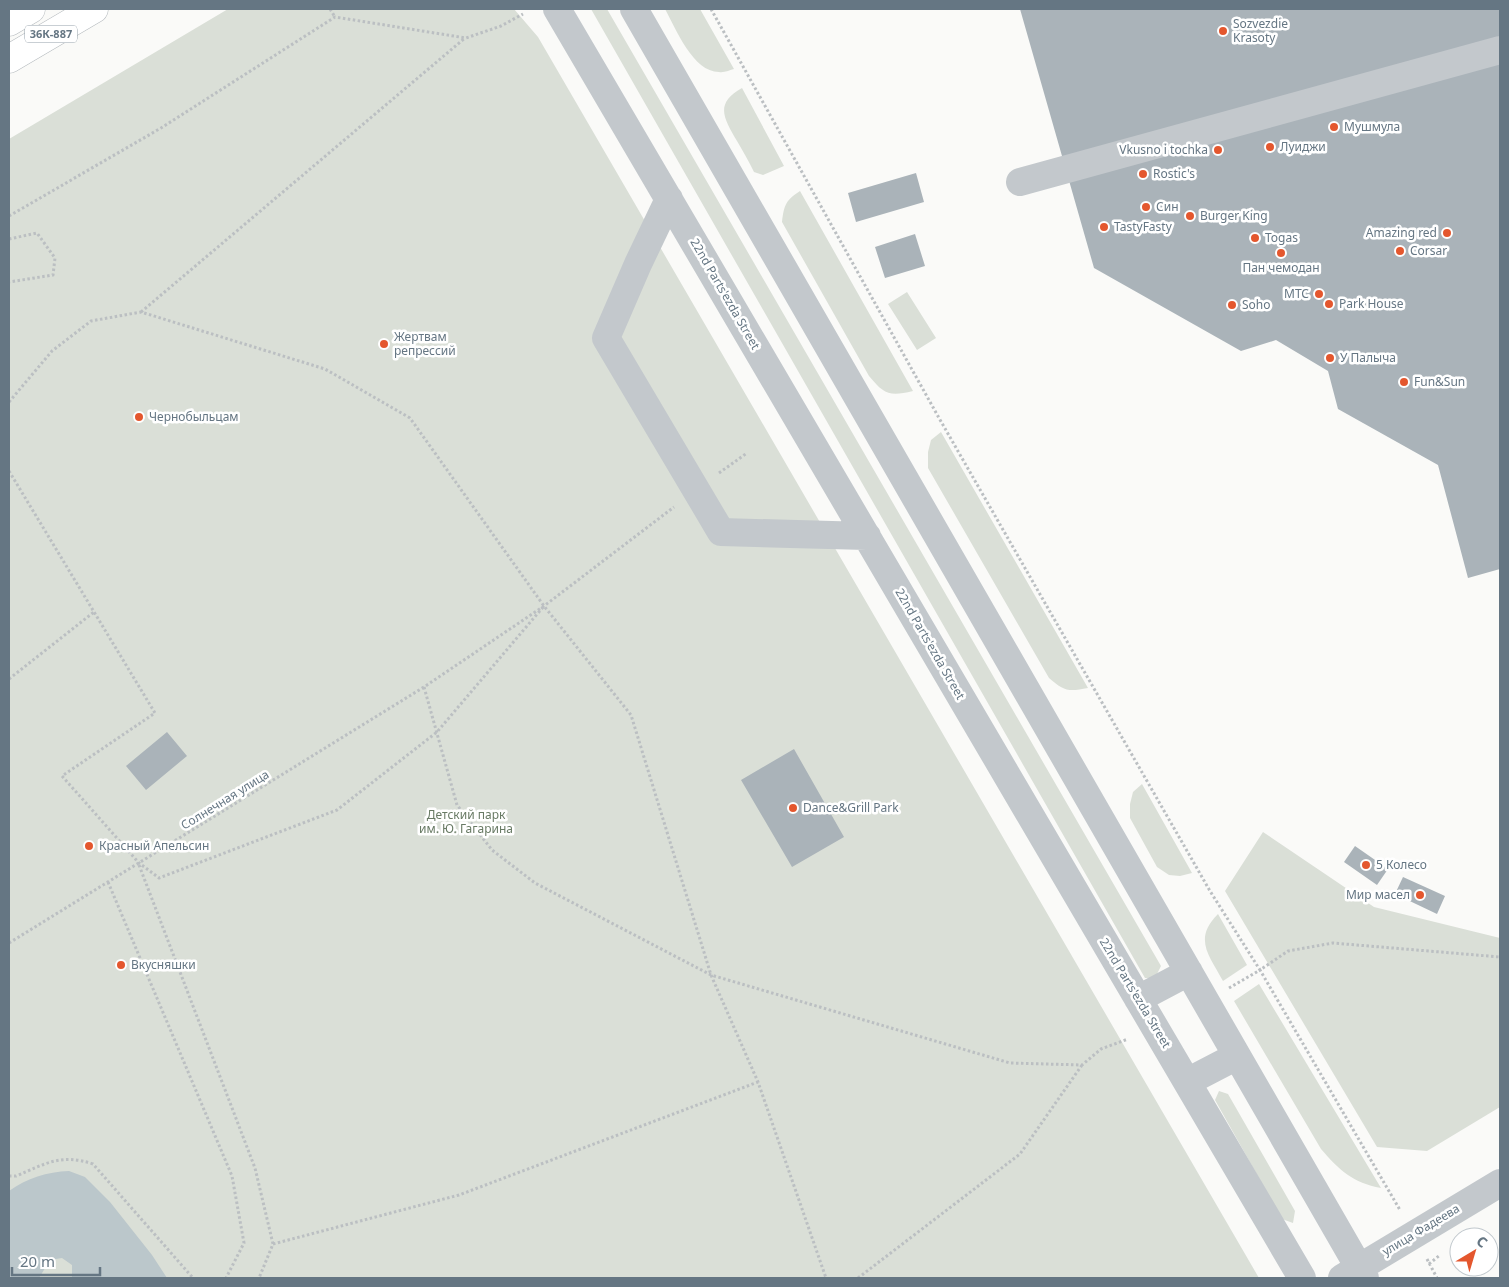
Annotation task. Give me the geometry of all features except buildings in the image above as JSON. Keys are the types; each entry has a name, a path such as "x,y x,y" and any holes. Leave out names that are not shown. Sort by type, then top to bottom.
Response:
{"main road":[{"name":"36К-887","path":"9,22 31,9"},
{"name":"36К-887","path":"9,58 94,9"}],"street":[{"name":"22nd Parts'ezda Street","path":"557,9 1302,1278"},
{"path":"634,9 1237,1056 1355,1275"},
{"path":"1020,182 1500,50"},
{"path":"669,199 606,338 721,532 867,536"},
{"path":"1138,999 1189,972"},
{"path":"1187,1082 1237,1056"},
{"name":"улица Фадеева","path":"1355,1275 1414,1235 1500,1183"}],"path":[{"path":"330,9 335,17"},
{"path":"711,9 944,426 1210,891 1260,970 1437,1278"},
{"path":"141,312 466,38 501,26 523,14"},
{"path":"9,216 161,128 335,17 466,38"},
{"path":"9,238 37,233 55,258 53,275 9,282"},
{"path":"9,402 52,351 91,321 141,312 325,369 410,418 544,606 631,715 710,975 758,1082 826,1278"},
{"path":"9,470 155,713 62,776 139,863 159,878 337,810 437,732 544,606 747,453"},
{"name":"Солнечная улица","path":"9,943 424,687 544,606"},
{"path":"9,680 94,612"},
{"path":"424,687 457,805 492,850 536,883 710,975 1010,1062 1082,1065"},
{"path":"139,863 255,1168 273,1244 259,1278"},
{"path":"108,882 232,1176 244,1243 226,1278"},
{"path":"1206,1002 1288,951 1333,942 1500,957"},
{"path":"858,1278 1020,1154 1082,1065 1101,1049 1156,1029"},
{"path":"273,1244 460,1195 758,1082"},
{"path":"9,1176 16,1176 59,1159 79,1160 93,1164 193,1278"}],"green space":[{"name":"Детский парк им. Ю. Гагарина","path":"228,9 514,9 538,37 1259,1278 9,1278 9,139"},
{"path":"591,9 607,9 1161,966 1155,978 1145,978"},
{"path":"665,9 700,9 734,69 719,72 701,65 686,48"},
{"path":"742,88 784,166 763,175 754,172 725,118 725,106 728,100"},
{"path":"800,191 913,391 892,394 879,387 869,376 782,222 786,203"},
{"path":"907,292 936,338 917,350 888,304"},
{"path":"941,432 1088,688 1076,690 1063,688 1049,678 928,468 928,452 931,440"},
{"path":"1142,784 1192,873 1180,876 1169,875 1157,867 1130,818 1130,804 1133,792"},
{"path":"1263,832 1374,907 1500,938 1500,1107 1427,1151 1377,1147 1225,891"},
{"path":"1218,914 1247,965 1223,981 1209,955 1205,939 1210,923"},
{"path":"1259,984 1381,1188 1354,1179 1334,1163 1321,1149 1234,1001"},
{"path":"1219,1091 1228,1094 1295,1211 1293,1223 1282,1219 1215,1100"}],"shaded area":[{"path":"69,1171 85,1177 110,1202 152,1255 167,1278 72,1278 72,1265 62,1258 50,1260 39,1278 9,1278 9,1191 38,1176"}],"place":[{"name":"Sozvezdie Krasoty","path":"1223,31"},
{"name":"Мушмула","path":"1334,127"},
{"name":"Луиджи","path":"1270,147"},
{"name":"Vkusno i tochka","path":"1218,150"},
{"name":"Rostic's","path":"1143,174"},
{"name":"Син","path":"1146,207"},
{"name":"Burger King","path":"1190,216"},
{"name":"TastyFasty","path":"1104,227"},
{"name":"Amazing red","path":"1447,233"},
{"name":"Togas","path":"1255,238"},
{"name":"Corsar","path":"1400,251"},
{"name":"Пан чемодан","path":"1281,253"},
{"name":"МТС","path":"1319,294"},
{"name":"Park House","path":"1329,304"},
{"name":"Soho","path":"1232,305"},
{"name":"Жертвам репрессий","path":"384,344"},
{"name":"У Палыча","path":"1330,358"},
{"name":"Fun&Sun","path":"1404,382"},
{"name":"Чернобыльцам","path":"139,417"},
{"name":"Dance&Grill Park","path":"793,808"},
{"name":"Красный Апельсин","path":"89,846"},
{"name":"5 Колесо","path":"1366,865"},
{"name":"Мир масел","path":"1420,895"},
{"name":"Вкусняшки","path":"121,965"}]}
